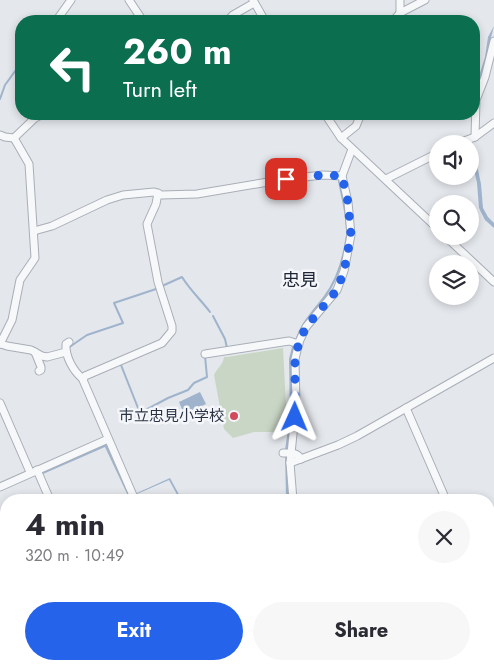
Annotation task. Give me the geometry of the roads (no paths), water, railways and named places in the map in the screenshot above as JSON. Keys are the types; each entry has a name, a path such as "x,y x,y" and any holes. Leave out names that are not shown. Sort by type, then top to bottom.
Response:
{"street":[{"path":"60,15 71,0"},
{"path":"129,0 139,15"},
{"path":"400,0 400,12"},
{"path":"398,15 400,12 425,0"},
{"path":"233,15 253,2 261,15"},
{"path":"480,90 494,41"},
{"path":"0,135 14,138 33,120"},
{"path":"329,120 341,138 429,220"},
{"path":"341,138 356,126 358,120"},
{"path":"475,120 475,135"},
{"path":"476,135 494,123"},
{"path":"14,138 29,164 34,258 20,280 12,320 0,344 31,350 47,357 66,352"},
{"path":"293,494 290,463 287,453 296,405 295,359 306,327 337,290 344,271 351,235 348,202 342,176 352,149"},
{"path":"386,179 429,158"},
{"path":"34,232 52,226 106,200 123,195 154,192 177,195 197,194 286,179 323,175 342,176"},
{"path":"83,379 85,376 162,343 172,332 172,326 158,282 147,224 156,204 158,193"},
{"path":"455,245 494,282"},
{"path":"205,354 289,341 299,344"},
{"path":"69,342 66,344 66,352 72,365 83,379 132,494"},
{"path":"35,352 41,367 39,371"},
{"path":"290,463 357,436 494,358"},
{"path":"0,403 47,494"},
{"path":"406,408 443,494"},
{"path":"0,487 108,439"},
{"path":"287,453 299,455 301,459"}],"water":[{"path":"494,26 480,80 480,73 488,37"},
{"path":"479,174 483,208 494,223 494,228 485,220 479,208"},
{"path":"289,343 296,344 293,413 287,451 290,494 286,494 285,450 290,416 289,359 292,347"},
{"path":"200,392 206,404 184,414 179,402"},
{"path":"106,444 128,494 105,447 43,474 42,472"},
{"path":"170,478 179,494 177,494 169,480 137,493"}],"waterway":[{"path":"0,99 5,85 15,71"},
{"path":"296,341 304,323 330,289 342,259 347,228 339,181"},
{"path":"162,286 182,277 210,312"},
{"path":"68,348 87,335 123,323 114,303 156,289"},
{"path":"213,316 225,339 227,348"},
{"path":"121,365 140,413 188,390 194,383 207,377 205,356"}],"place":[{"name":"市立忠見小学校","path":"234,416"}],"district":[{"name":"忠見","path":"300,280"}]}
